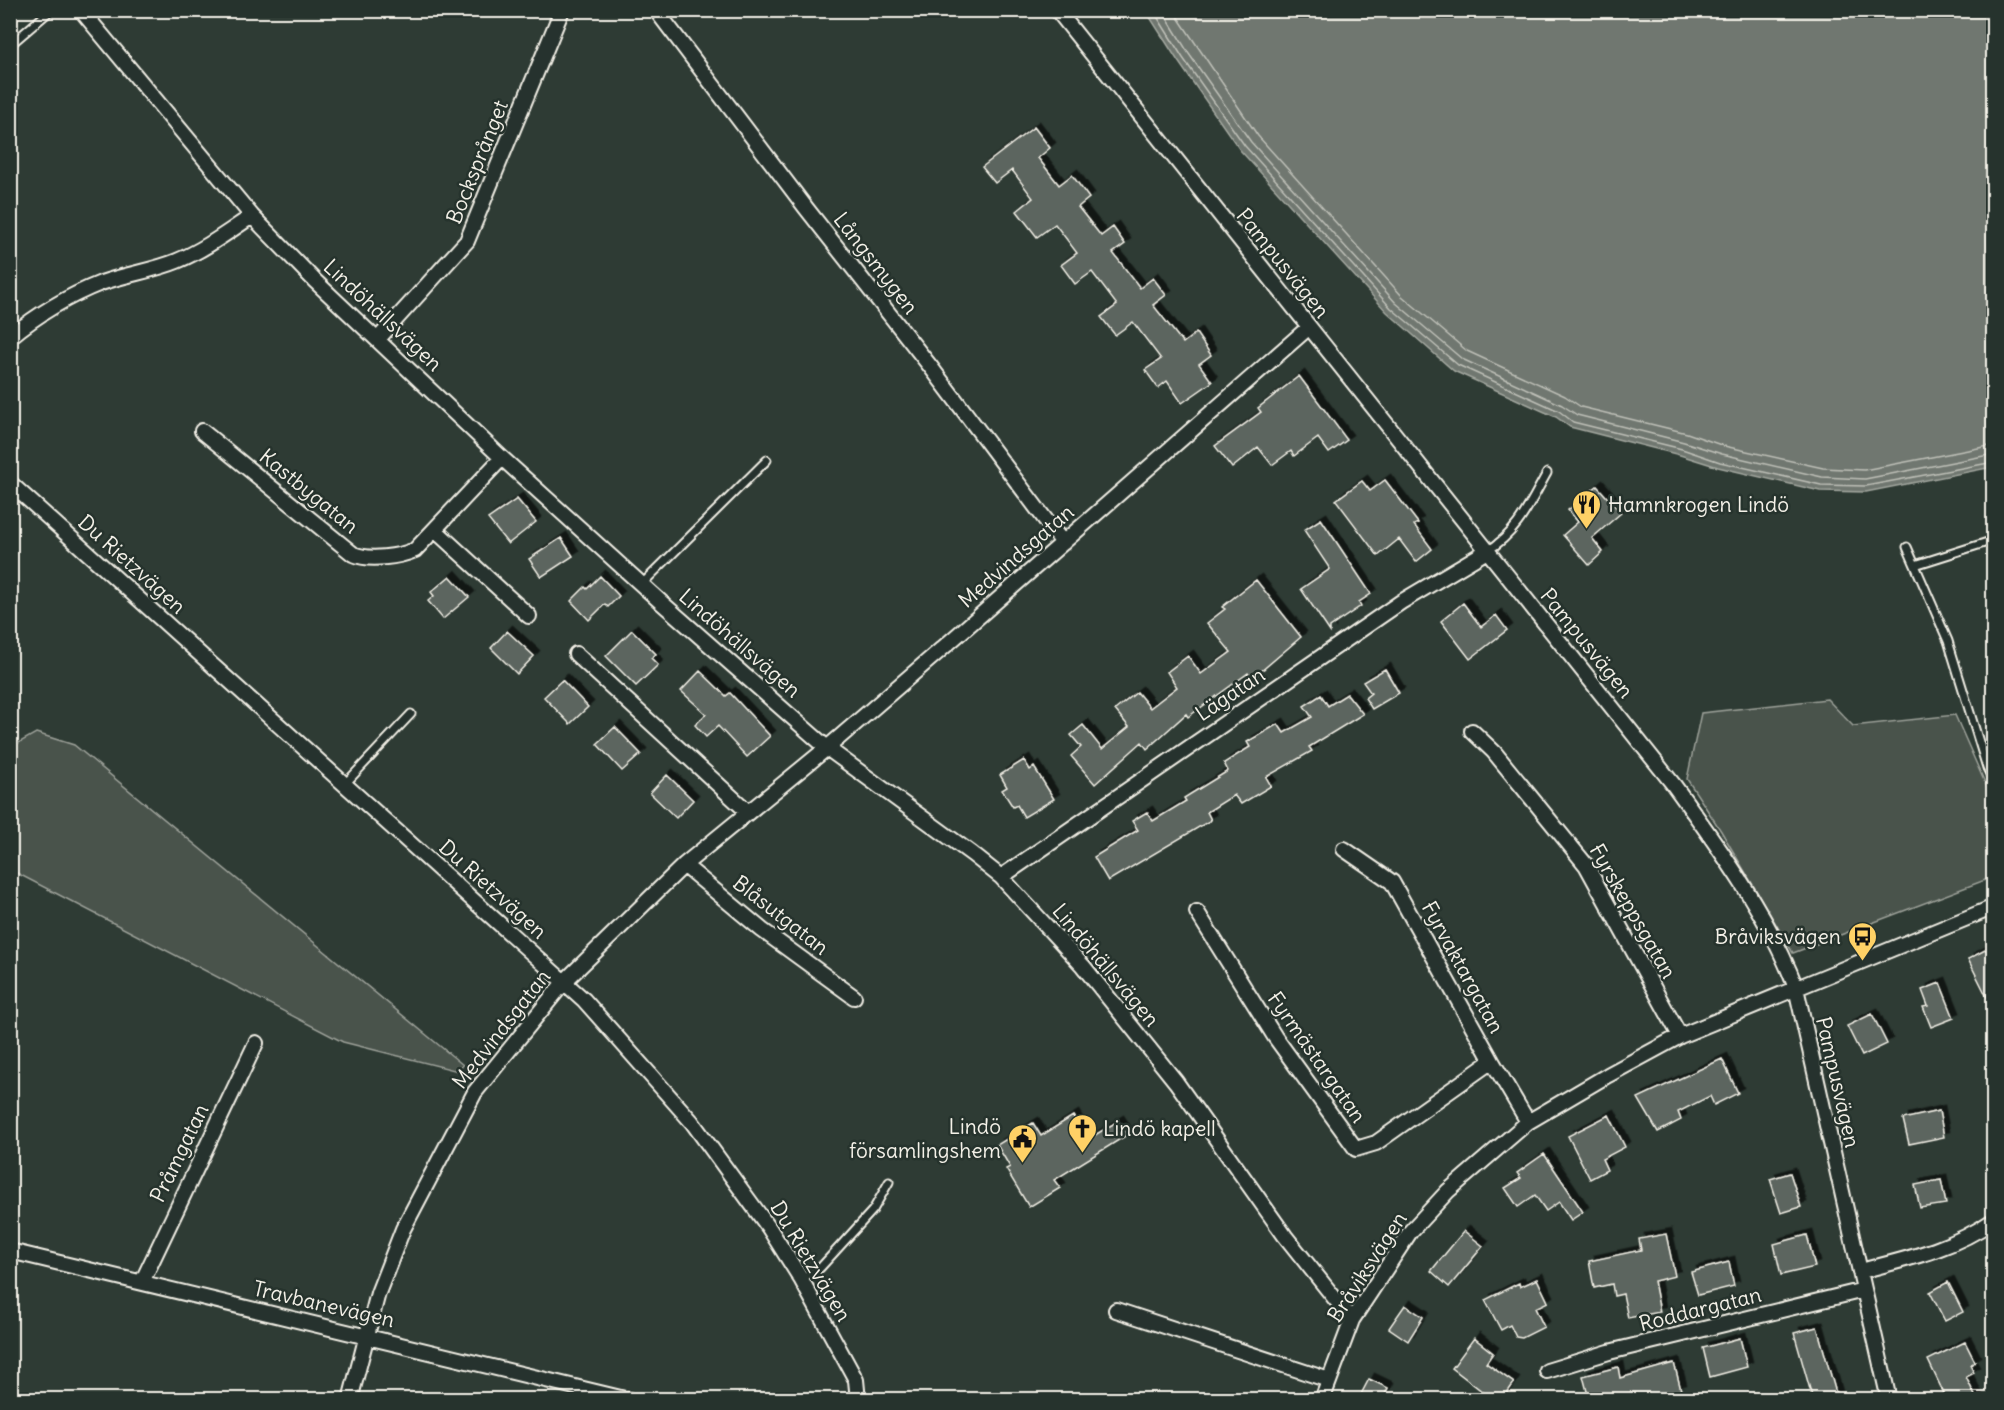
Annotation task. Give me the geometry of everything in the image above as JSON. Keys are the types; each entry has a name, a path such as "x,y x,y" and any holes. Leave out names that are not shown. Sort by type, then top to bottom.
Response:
{"street":[{"name":"Lindöhällsvägen","path":"81,10 252,216 315,281 502,458 827,747 1000,877 1083,966 1169,1073 1285,1236 1352,1320"},
{"name":"Långsmygen","path":"656,10 1063,543"},
{"name":"Pampusvägen","path":"1057,10 1673,784 1723,853 1756,908 1790,971 1796,988 1889,1400"},
{"name":"Bocksprånget","path":"378,339 467,241 560,12"},
{"path":"10,337 63,301 102,283 175,262 205,248 252,216"},
{"name":"Medvindsgatan","path":"350,1400 378,1293 403,1229 475,1092 565,981 684,865 827,747 1308,328"},
{"name":"Kastbygatan","path":"202,431 344,546 361,557 405,555 415,550 502,458"},
{"name":"Du Rietzvägen","path":"10,483 585,1000 692,1122 769,1228 801,1279 856,1380 858,1400"},
{"path":"435,530 529,616"},
{"name":"Lägatan","path":"1000,877 1401,602 1487,551"},
{"path":"576,654 748,812"},
{"name":"Fyrskeppsgatan","path":"1472,731 1494,752 1586,865 1680,1036"},
{"name":"Fyrvaktargatan","path":"1344,849 1392,882 1528,1122"},
{"name":"Blåsutgatan","path":"684,865 762,930 854,997"},
{"name":"Bråviksvägen","path":"1322,1400 1352,1320 1410,1232 1448,1191 1528,1122 1680,1036 1994,907"},
{"name":"Fyrmästargatan","path":"1197,912 1275,1037 1356,1149 1376,1143 1492,1061"},
{"name":"Pråmgatan","path":"142,1282 256,1042"},
{"path":"1860,1271 1923,1255 1956,1242 1994,1220"},
{"name":"Travbanevägen","path":"10,1251 628,1400"},
{"name":"Roddargatan","path":"1547,1371 1609,1352 1864,1290"},
{"path":"1116,1310 1329,1380"}],"lane":[{"path":"10,45 51,10"},
{"path":"642,584 767,460"},
{"path":"1487,551 1502,542 1522,518 1547,473"},
{"path":"1915,565 1994,540"},
{"path":"1907,547 1948,641 1987,768 1994,782"},
{"path":"344,784 411,714"},
{"path":"801,1279 820,1268 873,1210 889,1182"}],"shaded area":[{"path":"1827,699 1853,726 1955,715 1993,801 1993,877 1793,953 1721,831 1687,779 1701,713"},
{"path":"36,733 74,745 463,1065 458,1071 343,1042 11,870 11,750 13,746"}],"water":[{"path":"1146,11 1993,11 1993,467 1866,492 1820,491 1718,467 1570,427 1556,417 1454,371 1387,312 1240,150"}],"building":[{"path":"1034,127 1050,148 1038,158 1059,185 1072,175 1089,198 1078,207 1101,236 1113,227 1125,244 1113,253 1140,288 1153,278 1166,295 1153,305 1183,343 1196,333 1211,355 1199,364 1212,382 1182,403 1167,381 1158,388 1145,370 1161,359 1133,322 1115,335 1101,317 1117,305 1092,272 1075,284 1061,265 1077,253 1055,224 1037,237 1017,211 1033,198 1012,170 995,183 982,167"},
{"path":"1299,376 1347,440 1329,453 1318,438 1294,456 1291,451 1272,465 1258,447 1232,468 1215,446 1261,412 1258,408"},
{"path":"1385,480 1418,523 1414,525 1432,549 1416,562 1399,539 1378,556 1336,500 1362,481 1370,491"},
{"name":"Hamnkrogen Lindö","path":"1597,486 1621,513 1592,538 1603,552 1589,565 1563,535 1578,522 1568,510"},
{"path":"517,499 536,522 508,544 488,519"},
{"path":"1321,519 1371,594 1359,602 1361,606 1330,627 1330,632 1301,589 1330,569 1304,530"},
{"path":"561,538 573,556 541,577 529,559"},
{"path":"450,576 469,597 443,619 428,601 434,596 431,592"},
{"path":"600,576 619,596 608,607 605,604 589,620 571,601"},
{"path":"1256,580 1301,637 1252,679 1248,673 1188,717 1186,714 1147,749 1142,742 1095,784 1071,756 1081,747 1071,735 1083,725 1102,749 1129,727 1115,710 1137,692 1150,708 1177,687 1167,672 1188,656 1201,674 1231,652 1207,623 1225,609 1222,607"},
{"path":"1463,603 1481,627 1496,615 1507,630 1470,659 1441,621"},
{"path":"632,630 656,654 651,658 658,665 636,686 606,656"},
{"path":"507,631 534,656 517,674 491,648"},
{"path":"1385,669 1399,693 1372,709 1365,698 1371,693 1363,682"},
{"path":"700,671 726,696 730,693 770,736 747,757 718,726 706,737 695,725 706,714 681,691"},
{"path":"562,680 588,707 570,724 544,697"},
{"path":"1347,694 1363,714 1309,747 1312,751 1266,777 1271,786 1241,804 1234,795 1207,812 1211,820 1108,881 1094,857 1138,830 1132,821 1147,812 1153,821 1186,801 1184,798 1228,771 1224,763 1250,747 1247,742 1278,724 1284,733 1312,717 1304,706 1321,695 1328,706"},
{"path":"615,727 641,754 622,771 597,744"},
{"path":"1024,760 1030,770 1034,767 1054,799 1024,817 1017,805 1013,807 1002,790 1007,787 1000,775"},
{"path":"667,775 693,800 676,818 650,793"},
{"path":"1989,948 1994,957 1994,1011 1968,959"},
{"path":"1940,983 1954,1018 1931,1027 1923,1007 1928,1006 1922,990"},
{"path":"1872,1014 1887,1044 1862,1056 1847,1026"},
{"path":"1722,1059 1738,1093 1714,1105 1710,1096 1678,1112 1681,1120 1658,1132 1638,1098"},
{"path":"1939,1111 1944,1137 1909,1144 1903,1119"},
{"path":"1609,1115 1625,1147 1602,1159 1607,1170 1590,1179 1568,1136"},
{"path":"1073,1116 1087,1140 1118,1121 1127,1135 1054,1180 1060,1188 1029,1207 1006,1169 1010,1167 997,1145 1033,1123 1041,1136"},
{"path":"1544,1154 1583,1212 1571,1220 1559,1202 1546,1211 1535,1195 1518,1207 1505,1188 1521,1178 1517,1173"},
{"path":"1790,1173 1801,1207 1781,1213 1770,1179"},
{"path":"1941,1180 1946,1204 1920,1208 1915,1185"},
{"path":"1464,1231 1483,1246 1449,1287 1431,1271"},
{"path":"1666,1234 1675,1276 1654,1281 1660,1312 1628,1318 1623,1294 1614,1296 1612,1284 1594,1288 1589,1261 1641,1250 1639,1239"},
{"path":"1807,1235 1815,1267 1781,1275 1774,1244"},
{"path":"1729,1262 1734,1286 1698,1295 1691,1272"},
{"path":"1537,1279 1548,1302 1535,1308 1544,1327 1522,1338 1516,1337 1510,1325 1501,1330 1485,1300 1519,1283 1520,1287"},
{"path":"1948,1282 1963,1312 1945,1321 1930,1292"},
{"path":"1405,1305 1423,1317 1408,1341 1389,1328"},
{"path":"1817,1327 1838,1400 1813,1400 1794,1333"},
{"path":"1474,1338 1493,1353 1486,1363 1514,1383 1502,1400 1477,1400 1483,1392 1452,1368"},
{"path":"1740,1338 1747,1367 1710,1377 1703,1348"},
{"path":"1965,1342 1975,1362 1970,1365 1974,1373 1966,1377 1977,1400 1947,1400 1928,1360"},
{"path":"1674,1363 1681,1390 1647,1400 1589,1399 1583,1376 1618,1367 1620,1378"},
{"path":"1369,1379 1388,1388 1382,1400 1358,1400"}],"place":[{"name":"Hamnkrogen Lindö","path":"1587,530"},
{"name":"Bråviksvägen","path":"1862,962"},
{"name":"Lindö kapell","path":"1082,1154"},
{"name":"Lindö församlingshem","path":"1022,1164"}]}
